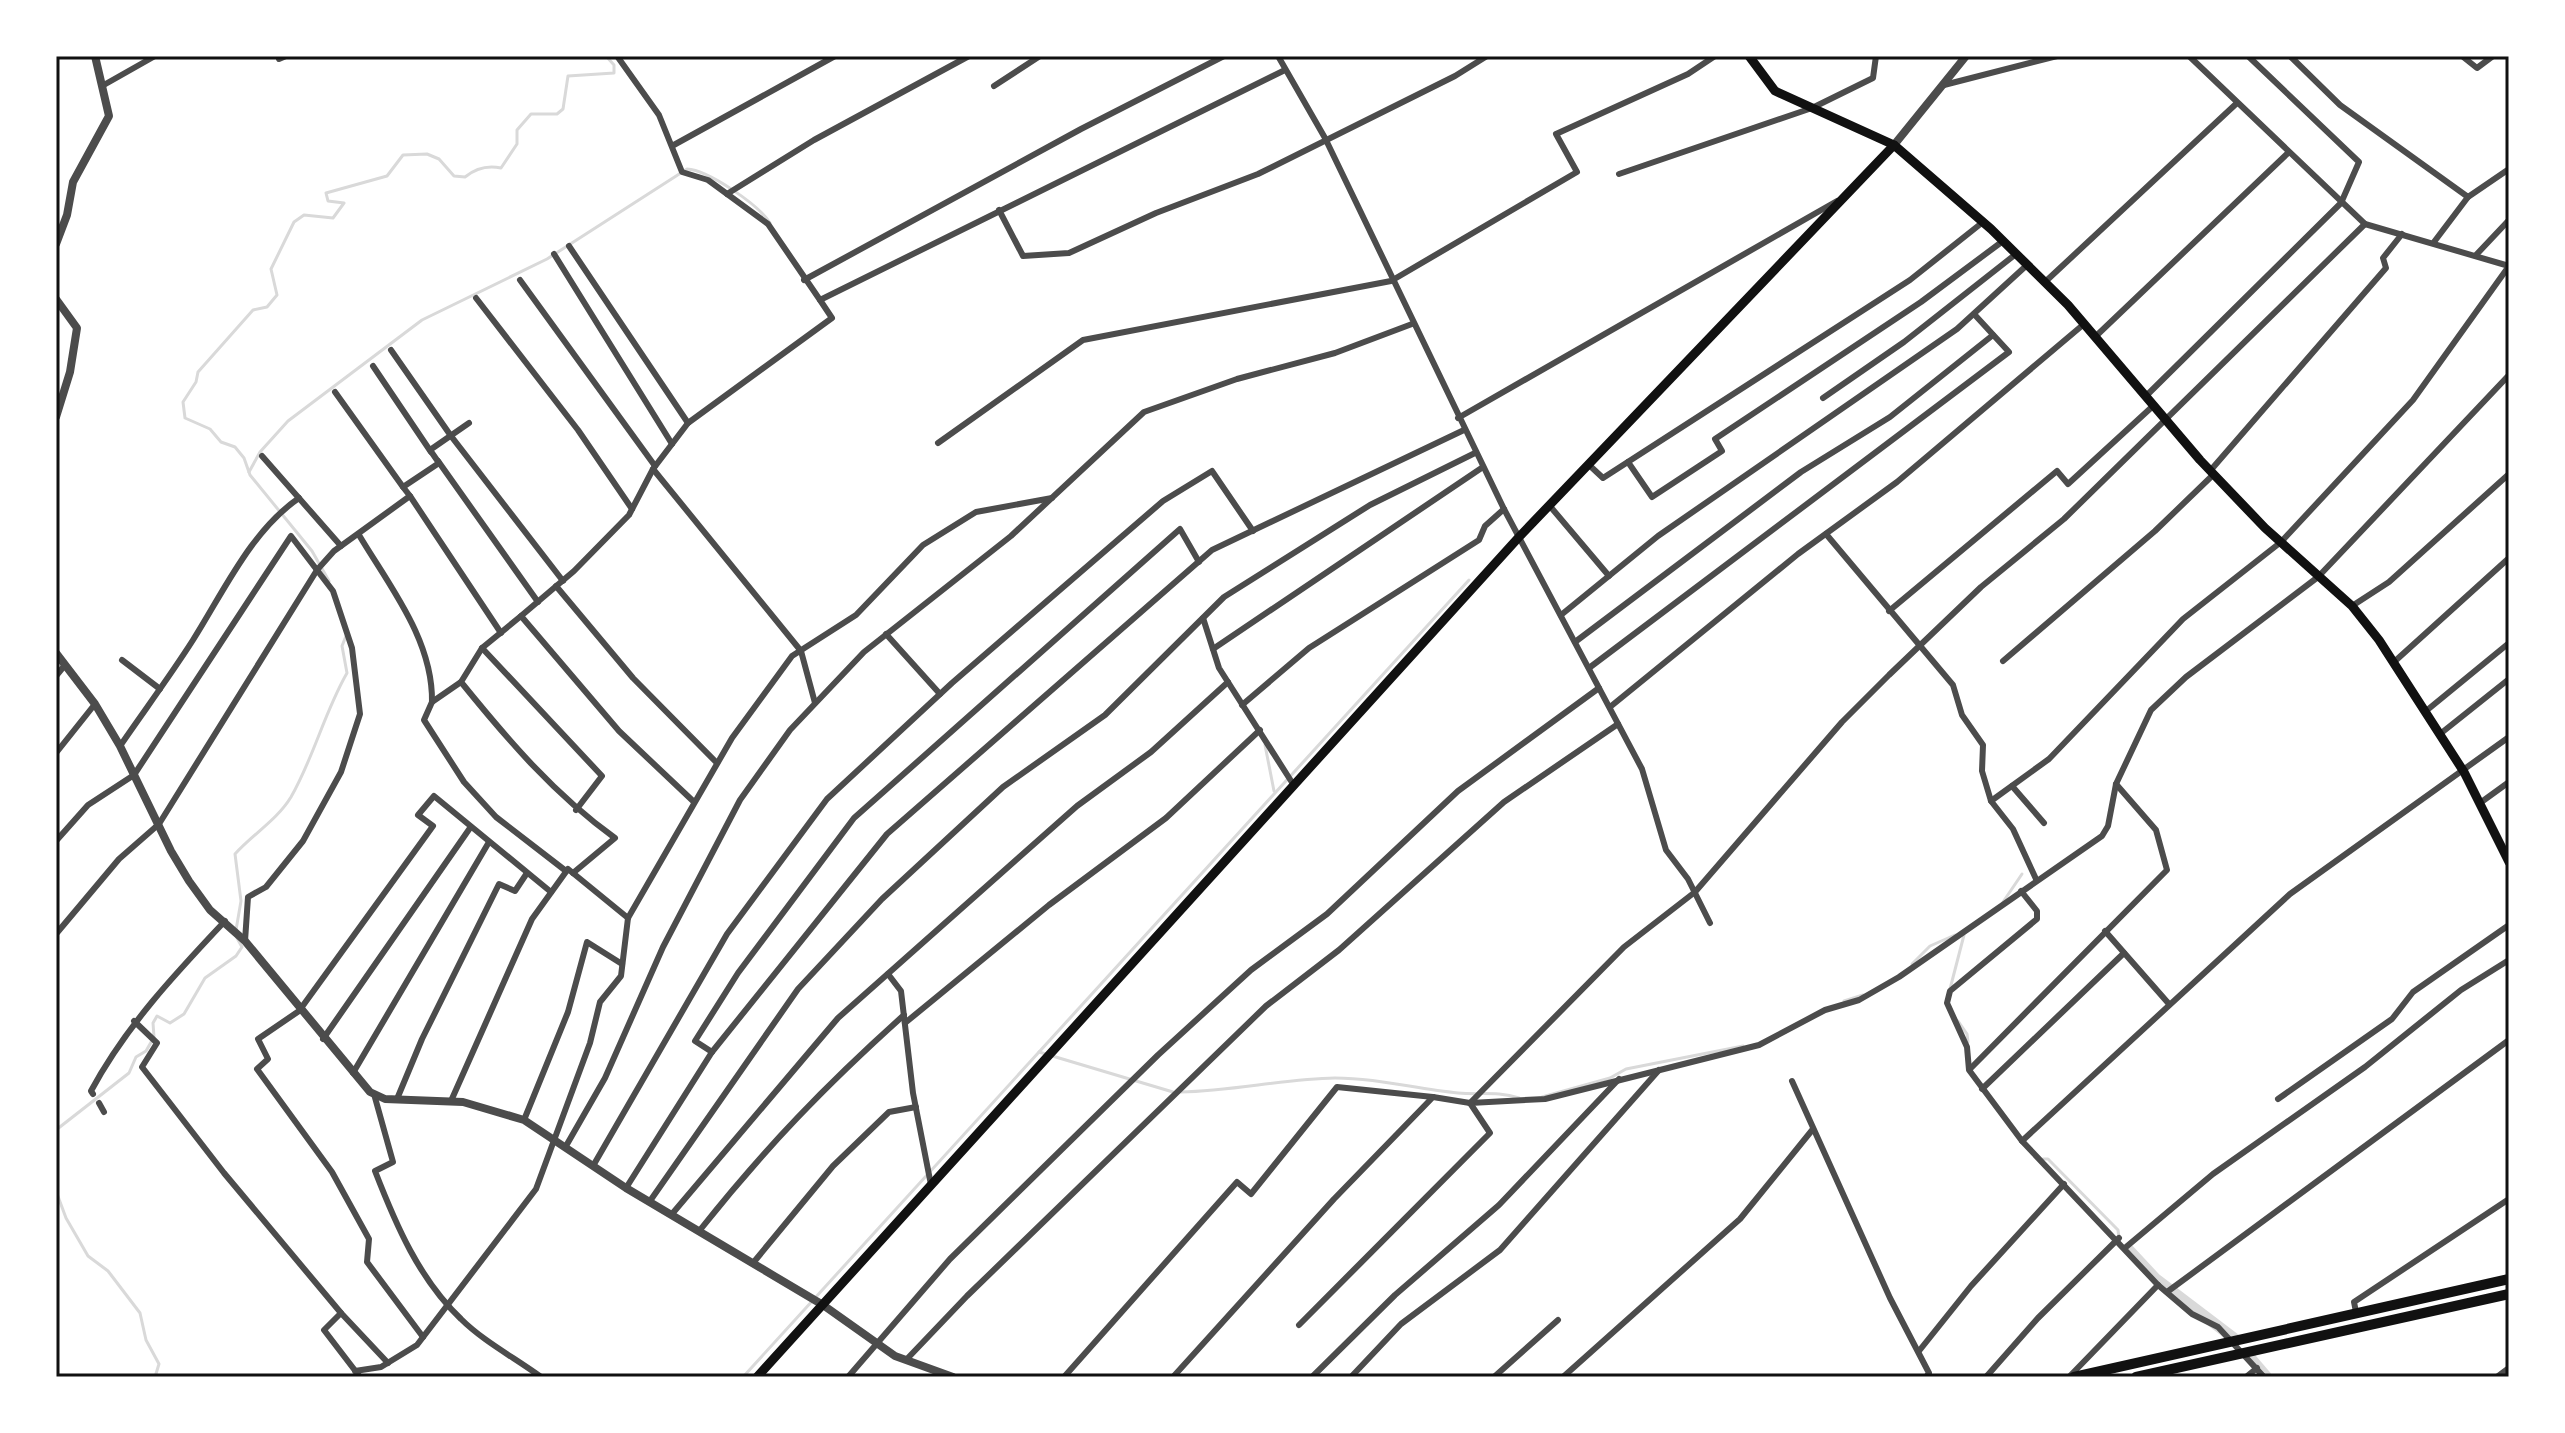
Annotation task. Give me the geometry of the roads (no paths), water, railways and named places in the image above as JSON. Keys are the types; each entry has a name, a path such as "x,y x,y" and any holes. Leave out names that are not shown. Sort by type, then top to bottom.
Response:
{"main road":[{"path":"1749,56 1775,91 1894,145 1983,222 2045,282 2212,473 2281,542 2352,606 2394,662 2464,772 2508,857"},
{"path":"757,1377 1519,537 1894,145"},
{"path":"2072,1377 2508,1279"},
{"path":"2136,1377 2509,1294"}],"street":[{"path":"56,244 67,215 73,182 109,116 95,56"},
{"path":"102,86 155,56"},
{"path":"432,702 461,682 482,648 563,581 632,509 654,468 688,423 832,318 768,224 708,180 682,172 659,115 617,56"},
{"path":"672,146 835,56"},
{"path":"727,194 814,140 969,56"},
{"path":"994,86 1040,56"},
{"path":"804,280 1081,129 1224,56"},
{"path":"1278,56 1325,138 1475,453 1642,769 1666,850 1695,892 1710,923"},
{"path":"999,210 1023,256 1069,253 1156,213 1258,174 1455,76 1487,56"},
{"path":"938,443 1083,340 1391,281 1577,172 1556,134 1688,74 1715,56"},
{"path":"1619,174 1812,108 1873,78 1876,56"},
{"path":"1894,145 1966,56"},
{"path":"1940,85 2057,56"},
{"path":"1991,801 2049,759 2183,619 2281,542 2413,400 2509,266 2365,224 2189,56"},
{"path":"2145,397 2341,203 2359,162 2248,56"},
{"path":"2290,56 2340,105 2468,197"},
{"path":"2462,56 2477,68 2493,56"},
{"path":"820,300 1285,70"},
{"path":"2045,282 2237,103"},
{"path":"2095,337 2288,153"},
{"path":"2434,242 2468,197 2509,169"},
{"path":"1458,418 1843,198"},
{"path":"2476,255 2509,220"},
{"path":"1588,464 1603,478 1910,280 1983,222"},
{"path":"1470,1103 1624,947 1695,892 1842,722 1981,587 2064,519 2365,224"},
{"path":"2003,661 2155,531 2212,473 2386,268 2383,258 2402,234"},
{"path":"1628,462 1652,497 1722,451 1715,439 1921,302 2003,241"},
{"path":"569,246 688,423"},
{"path":"554,254 672,444"},
{"path":"1823,398 1904,342 2016,254"},
{"path":"1561,615 1658,536 1874,389 1974,314 2027,265"},
{"path":"520,280 654,468 801,651 815,703"},
{"path":"476,298 578,430 632,509"},
{"path":"56,417 70,372 77,328 58,306"},
{"path":"1589,668 2009,352 1974,314"},
{"path":"566,1146 605,1078 710,852 740,800 790,730 864,652 1011,536 1144,412 1237,379 1335,353 1412,324"},
{"path":"1610,707 1826,534 1897,482 2084,324"},
{"path":"1575,642 1801,472 1890,417 1993,335"},
{"path":"391,350 451,436 563,581"},
{"path":"373,366 439,463 403,487"},
{"path":"1064,1377 1237,1182 1251,1194 1337,1087 1470,1103 1545,1099 1759,1045 1825,1010 1859,1000 1964,934 2036,879 2102,836 2108,826 2116,784 2151,710 2186,677 2318,577 2509,375"},
{"path":"335,392 410,496 501,633"},
{"path":"1889,611 2057,471 2068,484 2153,406"},
{"path":"430,450 469,423"},
{"path":"626,1188 712,1052 887,834 1212,550 1464,430"},
{"path":"430,450 538,602"},
{"path":"650,1201 798,989 882,899 1003,787 1105,715 1224,597 1311,539 1370,505 1475,453"},
{"path":"262,456 341,546"},
{"path":"1213,649 1483,467"},
{"path":"593,1166 727,934 827,799 940,694 1163,501 1212,471 1253,531"},
{"path":"2352,606 2389,582 2509,474"},
{"path":"56,934 119,859 159,824 317,570 341,546 410,496"},
{"path":"120,746 258,537 275,514 299,498"},
{"path":"341,1313 324,1330 358,1374 388,1363 417,1345 536,1189 590,1043 600,1002 621,976 628,918 693,801 792,656 856,615 923,545 976,512 1052,498"},
{"path":"1549,505 1609,576"},
{"path":"1242,705 1309,648 1479,540 1485,526 1504,509"},
{"path":"712,1052 695,1041 738,973 854,818 1180,529 1199,562"},
{"path":"1826,534 1953,685 1962,715 1983,745 1982,771 1991,801 2013,829 2036,879"},
{"path":"359,535 421,642 432,673 432,702 424,720 464,782 496,817 628,918"},
{"path":"56,841 88,805 134,775 291,536 333,591 352,648 360,714 341,772 303,841 266,887 248,897 245,941"},
{"path":"2394,662 2509,558"},
{"path":"556,586 633,678 717,763"},
{"path":"521,616 619,731 693,801"},
{"path":"1203,618 1228,682 1293,784"},
{"path":"886,634 940,694"},
{"path":"2426,711 2509,643"},
{"path":"482,648 602,776 576,810"},
{"path":"56,653 95,704 120,746 189,881 210,910 245,941 299,1011 374,1094 393,1162 375,1171 397,1227 434,1290 463,1321 541,1377"},
{"path":"122,660 160,689"},
{"path":"56,676 65,665"},
{"path":"2440,734 2509,679"},
{"path":"451,1101 532,919 570,872 615,838 576,810 527,762 461,682"},
{"path":"672,1214 838,1018 1077,806 1151,752 1228,682"},
{"path":"848,1377 950,1259 1158,1055 1251,970 1327,914 1458,791 1599,688"},
{"path":"56,753 95,704"},
{"path":"906,1360 967,1296 1266,1006 1339,950 1504,802 1618,724"},
{"path":"905,1023 1049,905 1166,818 1260,730"},
{"path":"2022,1141 2290,894 2509,737"},
{"path":"2480,803 2509,782"},
{"path":"1969,1070 2169,865 2156,830 2116,784"},
{"path":"2012,786 2044,823"},
{"path":"423,1337 367,1262 369,1239 332,1172 257,1069 268,1059 258,1039 299,1011 433,826 418,815 434,796 551,892"},
{"path":"323,1039 470,828"},
{"path":"353,1073 489,842"},
{"path":"397,1099 422,1039 499,884 515,891 527,873"},
{"path":"2021,891 2037,911 2037,919 1950,991 1947,1003 1967,1047 1969,1070 2022,1141 2119,1238 2158,1285 2192,1314 2218,1327 2264,1377"},
{"path":"93,1094 91,1091 111,1053 134,1021 227,923"},
{"path":"2278,1099 2392,1019 2413,992 2509,925"},
{"path":"2105,931 2169,1004"},
{"path":"524,1120 568,1012 587,942 622,964"},
{"path":"1982,1089 2124,953"},
{"path":"2126,1247 2213,1174 2365,1067 2461,990 2509,960"},
{"path":"888,974 901,991 916,1107 931,1185"},
{"path":"700,1230 762,1151 833,1078 904,1015"},
{"path":"134,1021 157,1043 142,1067 224,1173 341,1313 388,1363"},
{"path":"2167,1292 2509,1040"},
{"path":"1351,1377 1401,1324 1500,1250 1661,1068"},
{"path":"1312,1377 1395,1295 1499,1205 1620,1078"},
{"path":"1792,1081 1890,1298 1929,1373 1926,1377"},
{"path":"374,1094 397,1099 451,1101 524,1120 626,1188 823,1305 906,1360 953,1377"},
{"path":"1173,1377 1334,1199 1433,1097"},
{"path":"99,1103 104,1112"},
{"path":"1299,1325 1490,1133 1470,1103"},
{"path":"753,1263 833,1166 889,1112 916,1107"},
{"path":"1563,1377 1740,1219 1813,1129"},
{"path":"1919,1351 1971,1286 2064,1184"},
{"path":"2356,1312 2354,1302 2509,1199"},
{"path":"1986,1377 2038,1318 2119,1238"},
{"path":"2072,1377 2158,1285"},
{"path":"1494,1377 1558,1320"},
{"path":"929,1377 934,1368"},
{"path":"2246,1377 2257,1368"},
{"path":"2497,1377 2509,1368"}],"waterway":[{"path":"329,581 312,551 250,475 244,458 235,447 221,442 210,429 185,418 183,402 196,382 198,372 253,310 267,307 277,295 271,269 294,222 304,215 333,218 344,203 328,201 326,193 387,176 403,155 427,154 439,159 454,176 465,177 486,167 501,168 517,144 517,130 531,114 557,114 563,109 568,76 614,73 614,65 606,56"},
{"path":"249,472 260,452 288,421 422,320 547,259 687,169 707,175 732,190 770,223"},
{"path":"743,1377 1469,580"},
{"path":"236,930 241,901 235,854 279,813 299,782 347,673 342,646 346,636"},
{"path":"1265,745 1274,791"},
{"path":"2003,902 2022,874"},
{"path":"1912,964 1930,946 1955,935"},
{"path":"1950,989 1964,935"},
{"path":"56,1130 129,1073 136,1057 146,1051 154,1037 153,1023 157,1016 170,1023 184,1014 205,978 236,956 242,947 237,938"},
{"path":"1844,1001 1863,995"},
{"path":"1958,1021 1967,1034 1968,1042"},
{"path":"1542,1097 1610,1078 1626,1069 1743,1046"},
{"path":"1039,1052 1173,1092"},
{"path":"1181,1092 1335,1078 1519,1098"},
{"path":"2043,1159 2048,1159 2118,1230 2119,1238"},
{"path":"56,1191 66,1218 88,1256 108,1271 140,1313 146,1340 159,1364 155,1377"},
{"path":"2129,1250 2156,1279 2235,1339"},
{"path":"2248,1355 2266,1376"}]}
